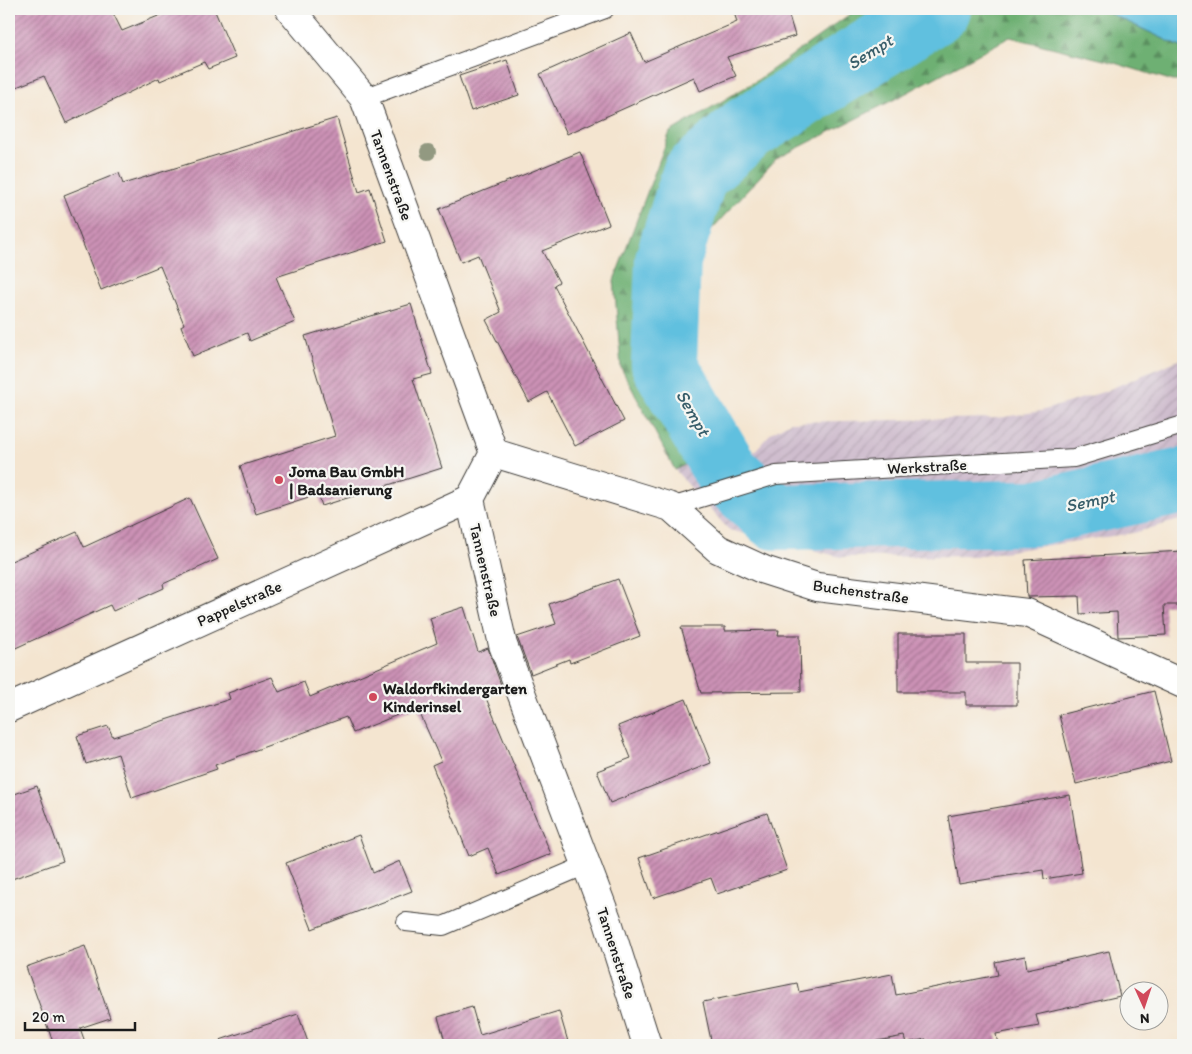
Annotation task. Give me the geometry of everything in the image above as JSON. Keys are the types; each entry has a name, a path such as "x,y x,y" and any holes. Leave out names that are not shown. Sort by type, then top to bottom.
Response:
{"street":[{"name":"Tannenstraße","path":"290,9 364,98 494,453"},
{"path":"470,499 494,453"},
{"name":"Buchenstraße","path":"494,453 671,506 718,550 764,570 817,587 1027,613 1183,684"},
{"name":"Tannenstraße","path":"470,499 503,645 608,922 647,1045"},
{"name":"Pappelstraße","path":"9,708 470,499"}],"lane":[{"path":"364,98 606,9"},
{"name":"Werkstraße","path":"671,506 776,475 1074,458 1183,426"},
{"path":"406,922 443,926 542,882 586,865"}],"shaded area":[{"path":"1183,358 1183,519 1133,533 975,556 841,557 729,530 675,470 724,443 753,453 771,433 790,422 998,418 1041,411 1103,392"}],"green space":[{"path":"857,9 916,9 914,11 928,27 953,9 1103,9 1183,48 1183,81 1173,81 1108,61 1010,37 899,97 776,159 702,240 688,332 707,388 753,453 724,443 675,470 621,368 614,280 670,132 756,81"}],"water":[{"path":"916,9 953,9 928,27 913,11"},
{"path":"1103,9 1183,9 1183,48 1111,14"}],"building":[{"path":"9,9 111,9 122,31 175,9 214,9 235,58 208,69 204,62 160,81 159,78 66,123 44,76 9,90"},
{"path":"733,9 787,9 795,36 727,57 736,76 700,91 694,77 567,134 540,74 631,33 644,62 737,22"},
{"path":"507,60 519,95 471,111 459,76"},
{"path":"337,118 359,192 370,188 387,241 276,277 295,322 250,341 247,333 193,356 181,326 184,324 160,266 101,290 64,195 119,173 123,184"},
{"path":"580,152 609,224 542,251 559,282 554,285 624,421 575,446 547,392 529,402 486,320 501,312 478,255 461,262 439,209"},
{"path":"411,304 432,374 413,379 442,468 322,506 318,494 256,514 240,466 335,436 305,336"},
{"path":"190,498 218,559 163,584 164,588 113,611 110,605 9,651 9,562 77,532 84,547"},
{"path":"1183,551 1183,605 1164,605 1166,635 1118,637 1117,612 1080,614 1079,596 1027,597 1025,560"},
{"path":"618,579 640,636 570,663 569,659 531,674 517,637 556,624 549,604"},
{"path":"464,607 478,652 488,648 501,685 489,689 491,696 486,698 551,854 499,875 488,848 469,856 432,765 441,761 417,707 353,733 346,717 215,765 217,769 132,798 118,754 86,764 77,736 108,726 113,737 230,699 228,693 272,677 279,692 304,682 310,697 437,643 430,618"},
{"path":"681,627 725,627 725,631 779,630 778,635 800,635 801,692 701,693"},
{"path":"898,634 966,634 966,663 1017,663 1017,705 966,705 966,692 898,692"},
{"path":"1154,691 1171,761 1076,784 1059,715"},
{"path":"686,699 711,763 610,803 597,771 631,758 618,726"},
{"path":"37,786 63,861 9,880 9,796"},
{"path":"1070,795 1082,873 1044,879 1043,870 959,884 948,816"},
{"path":"767,813 787,870 717,894 711,878 653,898 639,858"},
{"path":"359,835 373,873 400,861 412,891 312,929 286,863"},
{"path":"85,946 110,1018 80,1028 86,1045 54,1045 26,967"},
{"path":"1109,951 1120,996 1036,1015 1039,1026 996,1034 998,1045 927,1045 926,1039 906,1043 904,1036 856,1045 712,1045 703,1002 797,983 799,992 892,974 896,995 998,975 995,962 1025,956 1027,969"},
{"path":"472,1007 480,1035 559,1011 569,1045 446,1045 438,1017"},
{"path":"298,1014 309,1045 221,1045 220,1040"}],"waterway":[{"name":"Sempt","path":"938,9 747,129 695,174 668,260 664,364 728,474 775,517 1034,513 1183,481"}],"place":[{"name":"Joma Bau GmbH | Badsanierung","path":"279,480"},
{"name":"Waldorfkindergarten Kinderinsel","path":"373,697"}]}
